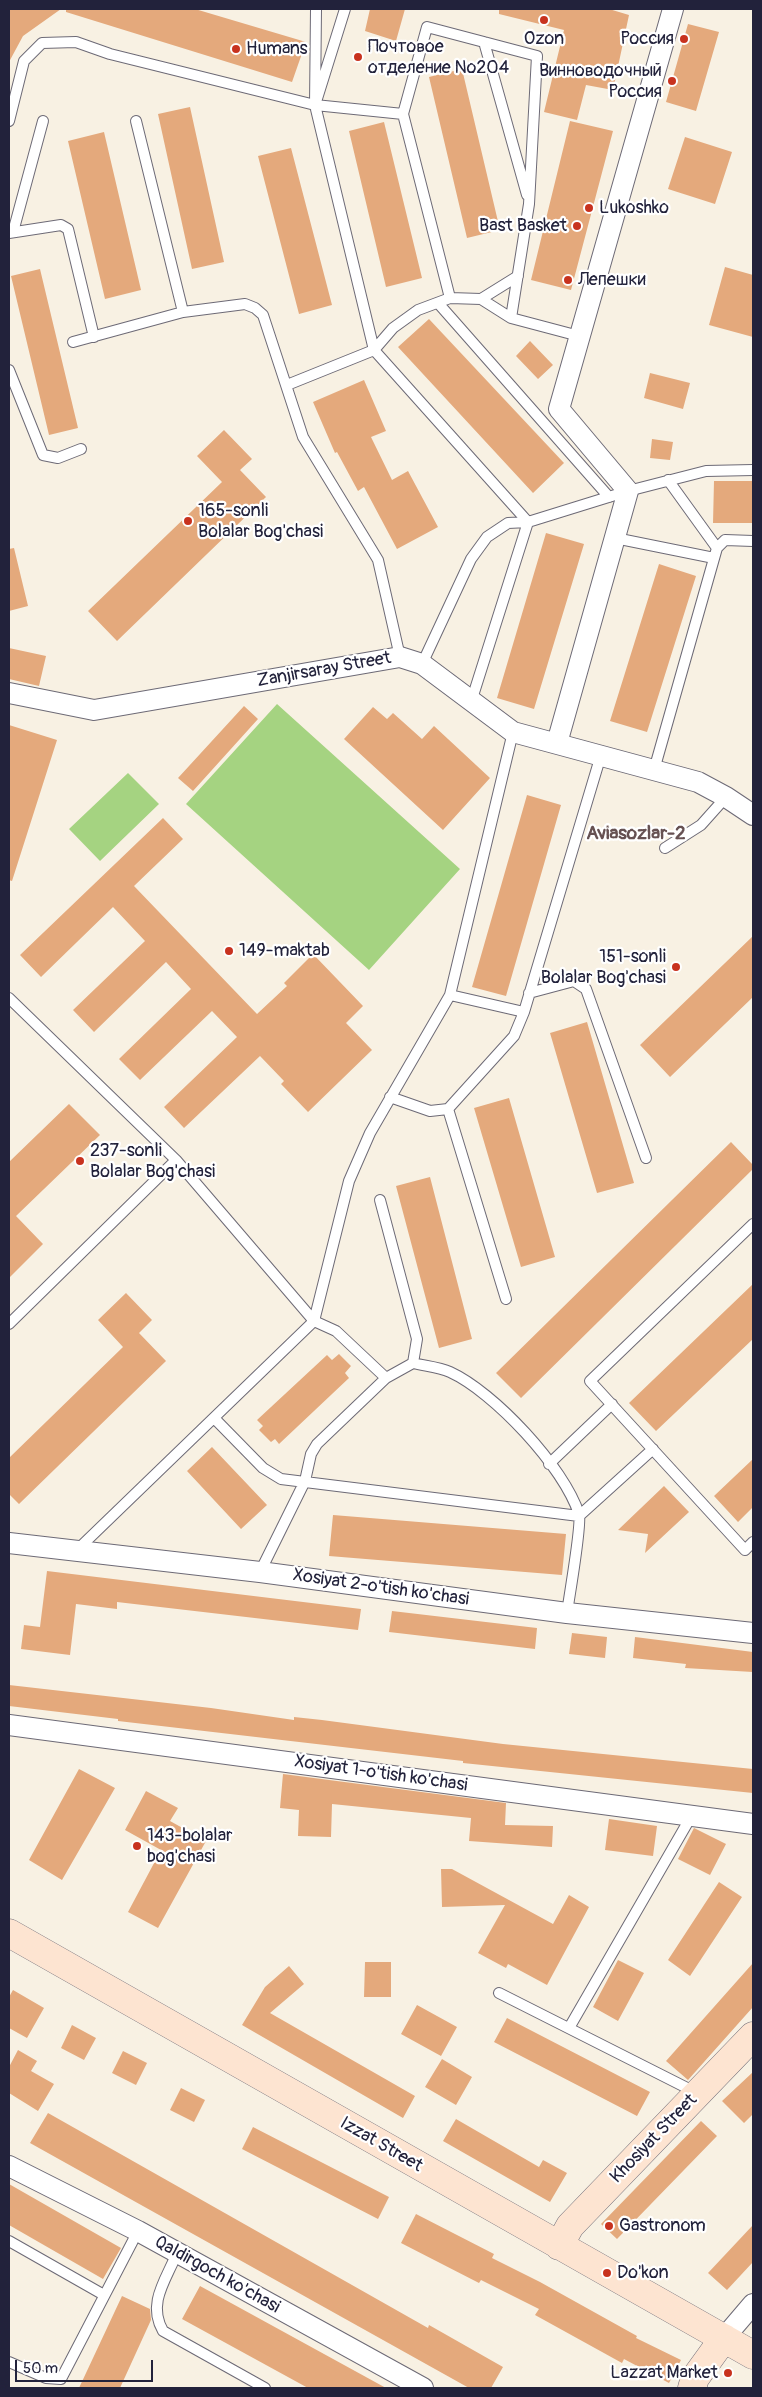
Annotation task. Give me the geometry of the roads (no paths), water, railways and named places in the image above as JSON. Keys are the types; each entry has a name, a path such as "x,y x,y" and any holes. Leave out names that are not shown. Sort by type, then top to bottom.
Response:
{"main road":[{"name":"Izzat Street","path":"9,1934 753,2354"},
{"name":"Khosiyat Street","path":"559,2246 570,2226 753,2036"},
{"path":"692,2388 695,2378 724,2338"},
{"path":"711,2388 724,2338"}],"street":[{"path":"557,743 628,491 559,409 673,9"},
{"name":"Zanjirsaray Street","path":"9,693 94,710 400,657 422,664 470,702 513,732 698,782 726,797 753,815"},
{"name":"Xosiyat 2-o'tish ko'chasi","path":"9,1544 260,1572 567,1613 753,1634"},
{"name":"Xosiyat 1-o'tish ko'chasi","path":"9,1725 753,1824"},
{"name":"Qaldirgoch ko'chasi","path":"9,2166 138,2231 423,2388"},
{"path":"724,2338 753,2304"}],"lane":[{"path":"316,9 316,105 374,350 528,522"},
{"path":"316,105 345,9"},
{"path":"450,298 403,114 427,27 538,56 529,204 512,318"},
{"path":"9,121 24,62 42,43 76,42 110,54 316,105 403,114"},
{"path":"484,42 529,204"},
{"path":"136,120 183,312"},
{"path":"43,122 11,232 61,225 68,229 94,337"},
{"path":"481,299 518,276"},
{"path":"287,385 374,350 393,328 418,310 450,298 481,299 512,318 579,336"},
{"path":"438,303 609,497"},
{"path":"73,342 183,312 245,304 255,308 264,315 303,438 378,560 400,657"},
{"path":"9,370 43,455 58,458 81,449"},
{"path":"422,664 471,559 487,537 508,523 528,522 628,491 706,471 753,470"},
{"path":"668,480 717,548"},
{"path":"470,702 528,522"},
{"path":"615,538 714,558"},
{"path":"654,770 717,548 725,540 753,541"},
{"path":"75,1552 314,1321 349,1181 370,1133 450,995 513,732"},
{"path":"390,1098 430,1111 448,1109 514,1036 524,1012 601,755"},
{"path":"664,848 701,825 726,797"},
{"path":"529,993 574,981 586,989 646,1158"},
{"path":"450,995 524,1012"},
{"path":"9,998 176,1160 314,1321 336,1331 386,1378"},
{"path":"448,1109 506,1299"},
{"path":"9,1324 176,1160"},
{"path":"380,1200 417,1339 413,1363"},
{"path":"753,1224 590,1381 745,1550 753,1542"},
{"path":"260,1572 305,1481 311,1454 317,1444 386,1378 413,1363 449,1371 480,1389 525,1433 562,1480 580,1516 567,1613"},
{"path":"549,1464 612,1404"},
{"path":"214,1418 263,1468 281,1479 580,1516 653,1449"},
{"path":"569,2028 692,1815"},
{"path":"499,1993 697,2093"},
{"path":"9,2362 46,2378 61,2379 138,2231"},
{"path":"9,2242 104,2295"},
{"path":"178,2253 155,2304 156,2320 163,2331 265,2388"}],"place":[{"name":"Ozon","path":"544,20"},
{"name":"Россия","path":"684,39"},
{"name":"Humans","path":"236,49"},
{"name":"Почтовое отделение №204","path":"358,57"},
{"name":"Винноводочный Россия","path":"672,81"},
{"name":"Lukoshko","path":"589,208"},
{"name":"Bast Basket","path":"577,226"},
{"name":"Лепешки","path":"568,280"},
{"name":"165-sonli Bolalar Bog'chasi","path":"188,521"},
{"name":"149-maktab","path":"229,951"},
{"name":"151-sonli Bolalar Bog'chasi","path":"676,967"},
{"name":"237-sonli Bolalar Bog'chasi","path":"80,1161"},
{"name":"143-bolalar bog'chasi","path":"137,1846"},
{"name":"Gastronom","path":"609,2226"},
{"name":"Do'kon","path":"607,2273"},
{"name":"Lazzat Market","path":"728,2373"}],"district":[{"name":"Aviasozlar-2","path":"636,834"}]}
